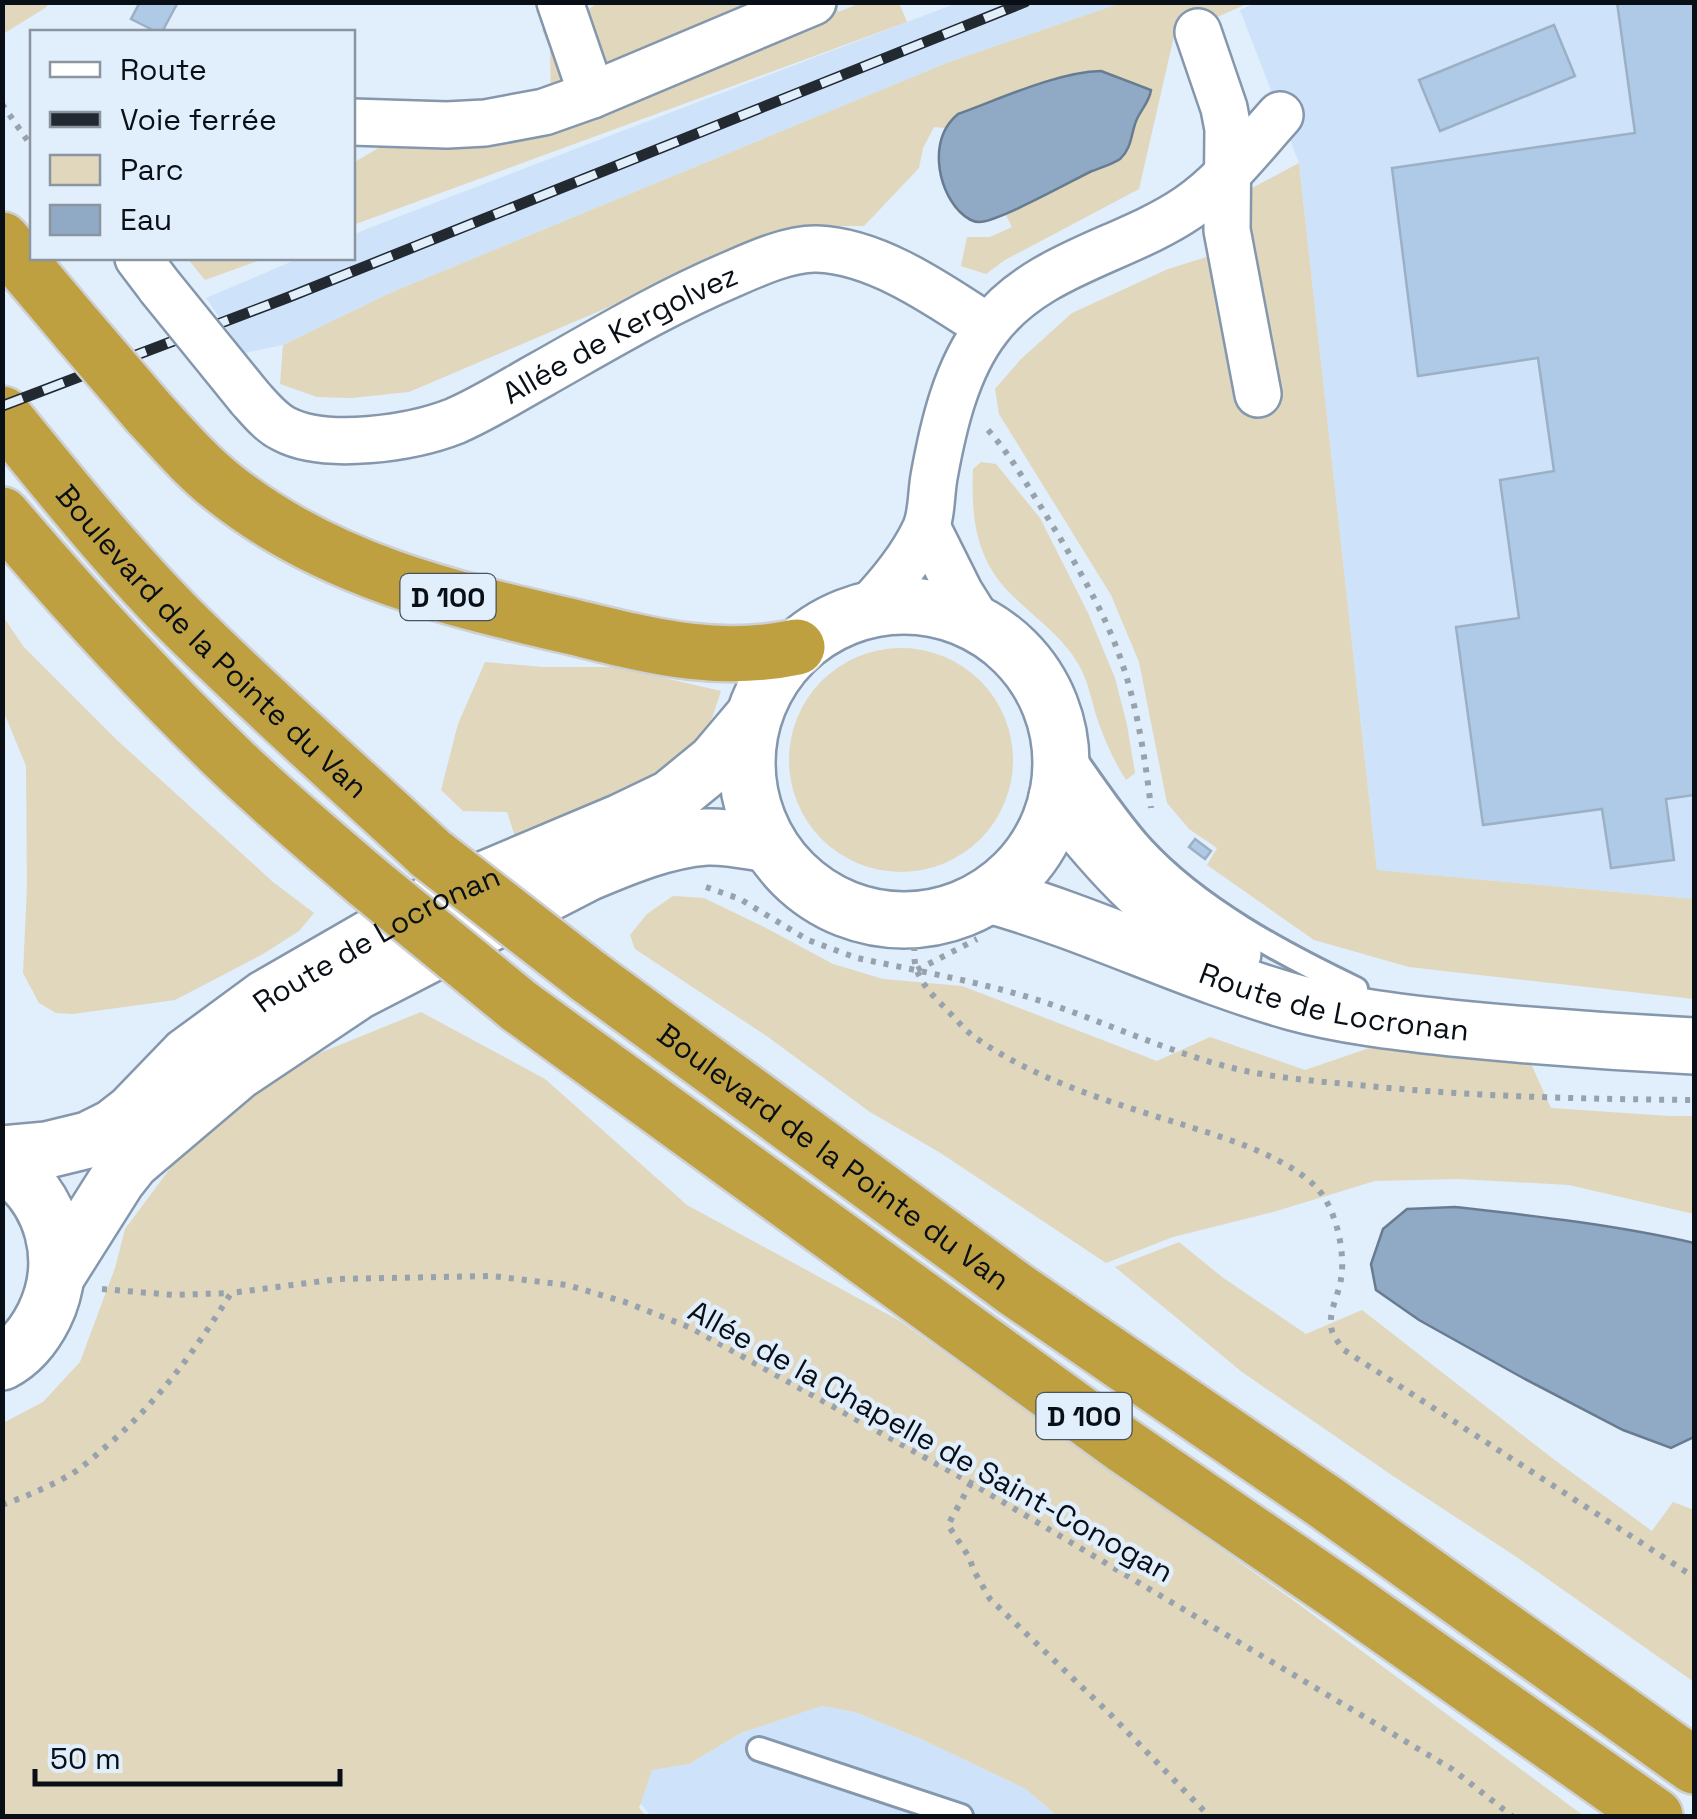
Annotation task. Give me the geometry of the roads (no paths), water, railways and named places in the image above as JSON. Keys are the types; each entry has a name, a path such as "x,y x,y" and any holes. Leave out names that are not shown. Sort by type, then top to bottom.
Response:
{"highway":[{"name":"D 100","path":"2,240 186,454 227,490 318,548 377,574 461,600 668,649 736,656 797,647"},
{"name":"Boulevard de la Pointe du Van","path":"2,414 174,614 432,854 588,976 1015,1288 1328,1504 1694,1766"},
{"name":"D 100","path":"2,515 128,657 232,762 370,883 520,1006 1123,1445 1655,1816"}],"main road":[{"path":"905,605 944,610 980,625 1009,646 1032,672 1050,702 1059,736 1058,797 1044,836 1021,869 990,895 942,916 916,945 873,918 831,904 796,879 768,844 752,804 746,760 753,717 770,679 797,647 818,631 866,610 905,605"},
{"name":"Route de Locronan","path":"2,1154 48,1150 88,1140 114,1127 210,1036 266,998 436,900 671,798 714,762 753,717"},
{"name":"Route de Locronan","path":"1058,797 1111,862 1174,920 1199,936 1280,970 1400,996 1538,1009 1694,1017"},
{"name":"Route de Locronan","path":"88,1285 116,1180 132,1161 237,1072 358,990 625,857 708,837 768,844"},
{"name":"Route de Locronan","path":"990,895 1232,982 1325,1010 1548,1038 1694,1046"},
{"path":"2,1163 18,1172 40,1198 54,1229 59,1264 88,1285"},
{"path":"2,1362 12,1357 37,1330 53,1298 88,1285"}],"street":[{"path":"560,2 592,95"},
{"path":"355,122 447,125 544,112 814,2"},
{"path":"1198,32 1224,108 1229,148 1226,230 1258,394"},
{"path":"866,610 892,582 926,527 938,454 960,377 988,327 1046,279 1192,205 1280,115"},
{"name":"Allée de Kergolvez","path":"149,272 270,418 284,429 322,439 356,440 424,431 474,412 660,306 746,268 806,249 834,250 876,263 926,288 988,327"},
{"path":"926,527 980,625"}],"lane":[{"name":"Route de Locronan","path":"1059,736 1142,848 1174,878 1272,946 1356,989"},
{"path":"759,1749 961,1816"}],"water":[{"path":"1101,71 1151,90 1129,147 1120,159 988,220 974,221 959,211 945,189 939,162 943,136 958,114 1047,81"},
{"path":"1455,1207 1605,1226 1694,1243 1694,1437 1671,1448 1623,1430 1419,1320 1376,1290 1371,1264 1383,1229 1407,1209"}],"railway":[{"path":"2,406 289,297 1025,2"}]}
